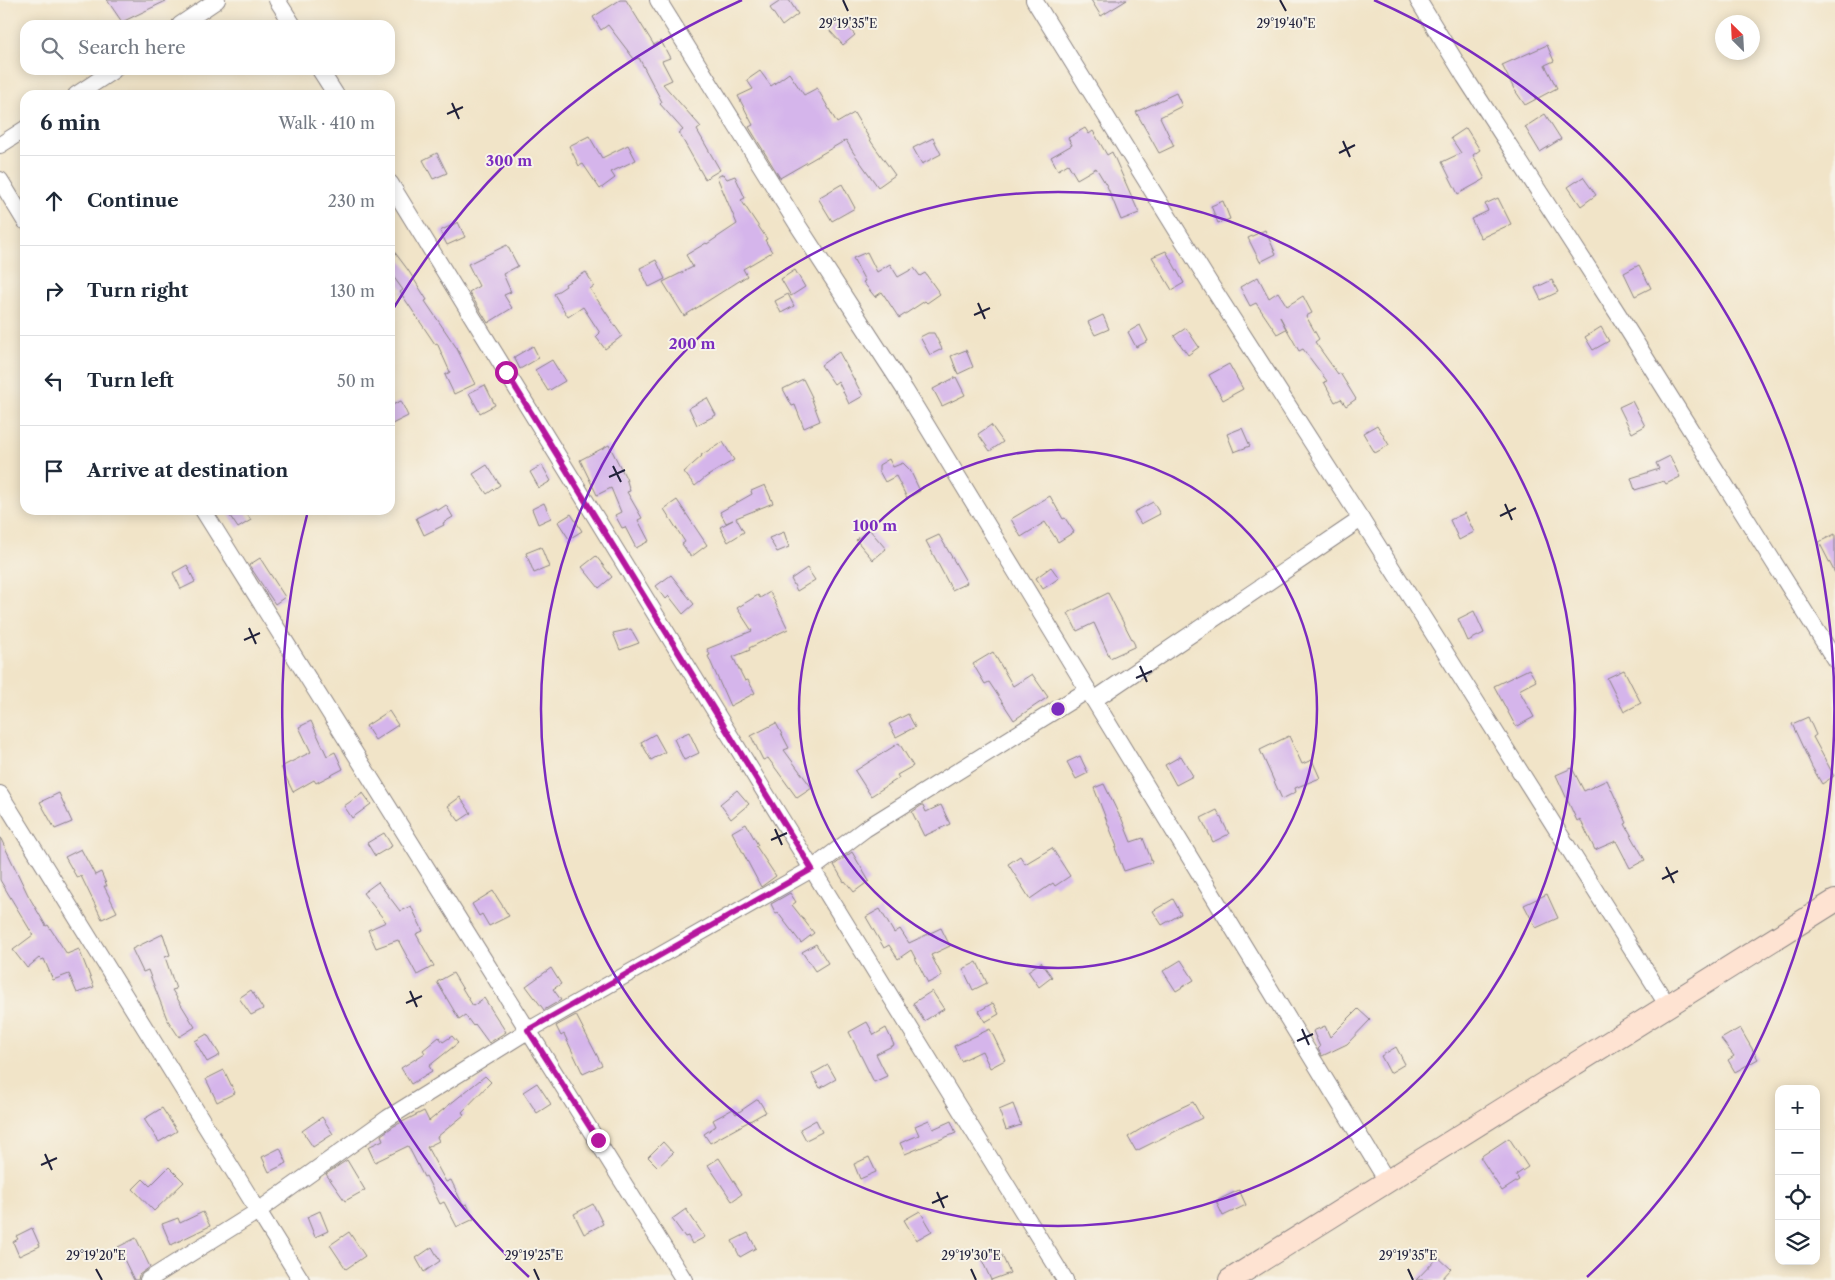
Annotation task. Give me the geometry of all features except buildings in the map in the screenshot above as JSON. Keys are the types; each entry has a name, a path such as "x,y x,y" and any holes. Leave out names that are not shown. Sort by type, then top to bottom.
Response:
{"main road":[{"path":"1230,1280 1835,901"}],"street":[{"path":"187,20 216,0"},
{"path":"277,0 290,20"},
{"path":"658,0 799,227 905,390 1387,1181"},
{"path":"1034,0 1212,287 1668,1006"},
{"path":"1418,0 1465,77 1624,323 1835,660"},
{"path":"84,90 106,75"},
{"path":"323,75 333,90"},
{"path":"0,145 20,132"},
{"path":"0,180 20,212"},
{"path":"395,191 1066,1280"},
{"path":"207,515 684,1280"},
{"path":"148,1280 258,1211 388,1118 528,1030 812,869 865,829 1091,695 1361,520"},
{"path":"0,794 301,1280"}],"route":[{"path":"506,372 812,869 528,1030 598,1140"}]}
